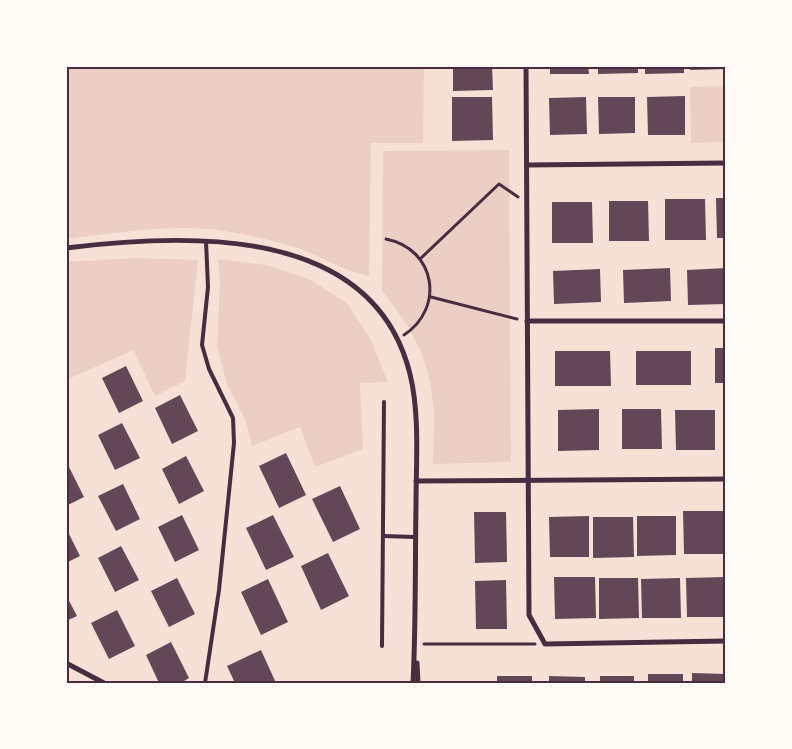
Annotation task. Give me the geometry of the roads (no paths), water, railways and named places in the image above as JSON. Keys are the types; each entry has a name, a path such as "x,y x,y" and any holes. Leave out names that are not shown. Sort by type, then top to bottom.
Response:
{"street":[{"path":"526,66 529,615 545,644 726,641"},
{"path":"527,165 726,163"},
{"path":"66,248 125,242 192,239 255,247 291,254 322,266 351,282 374,302 390,324 397,340 410,373 414,400 416,481 413,683"},
{"path":"527,321 726,321"},
{"path":"416,481 726,479"},
{"path":"415,644 418,683"},
{"path":"66,663 104,683"}],"lane":[{"path":"205,683 219,590 234,443 233,418 209,369 202,344 208,287 206,241"},
{"path":"382,646 384,402"},
{"path":"383,536 415,537"}]}
